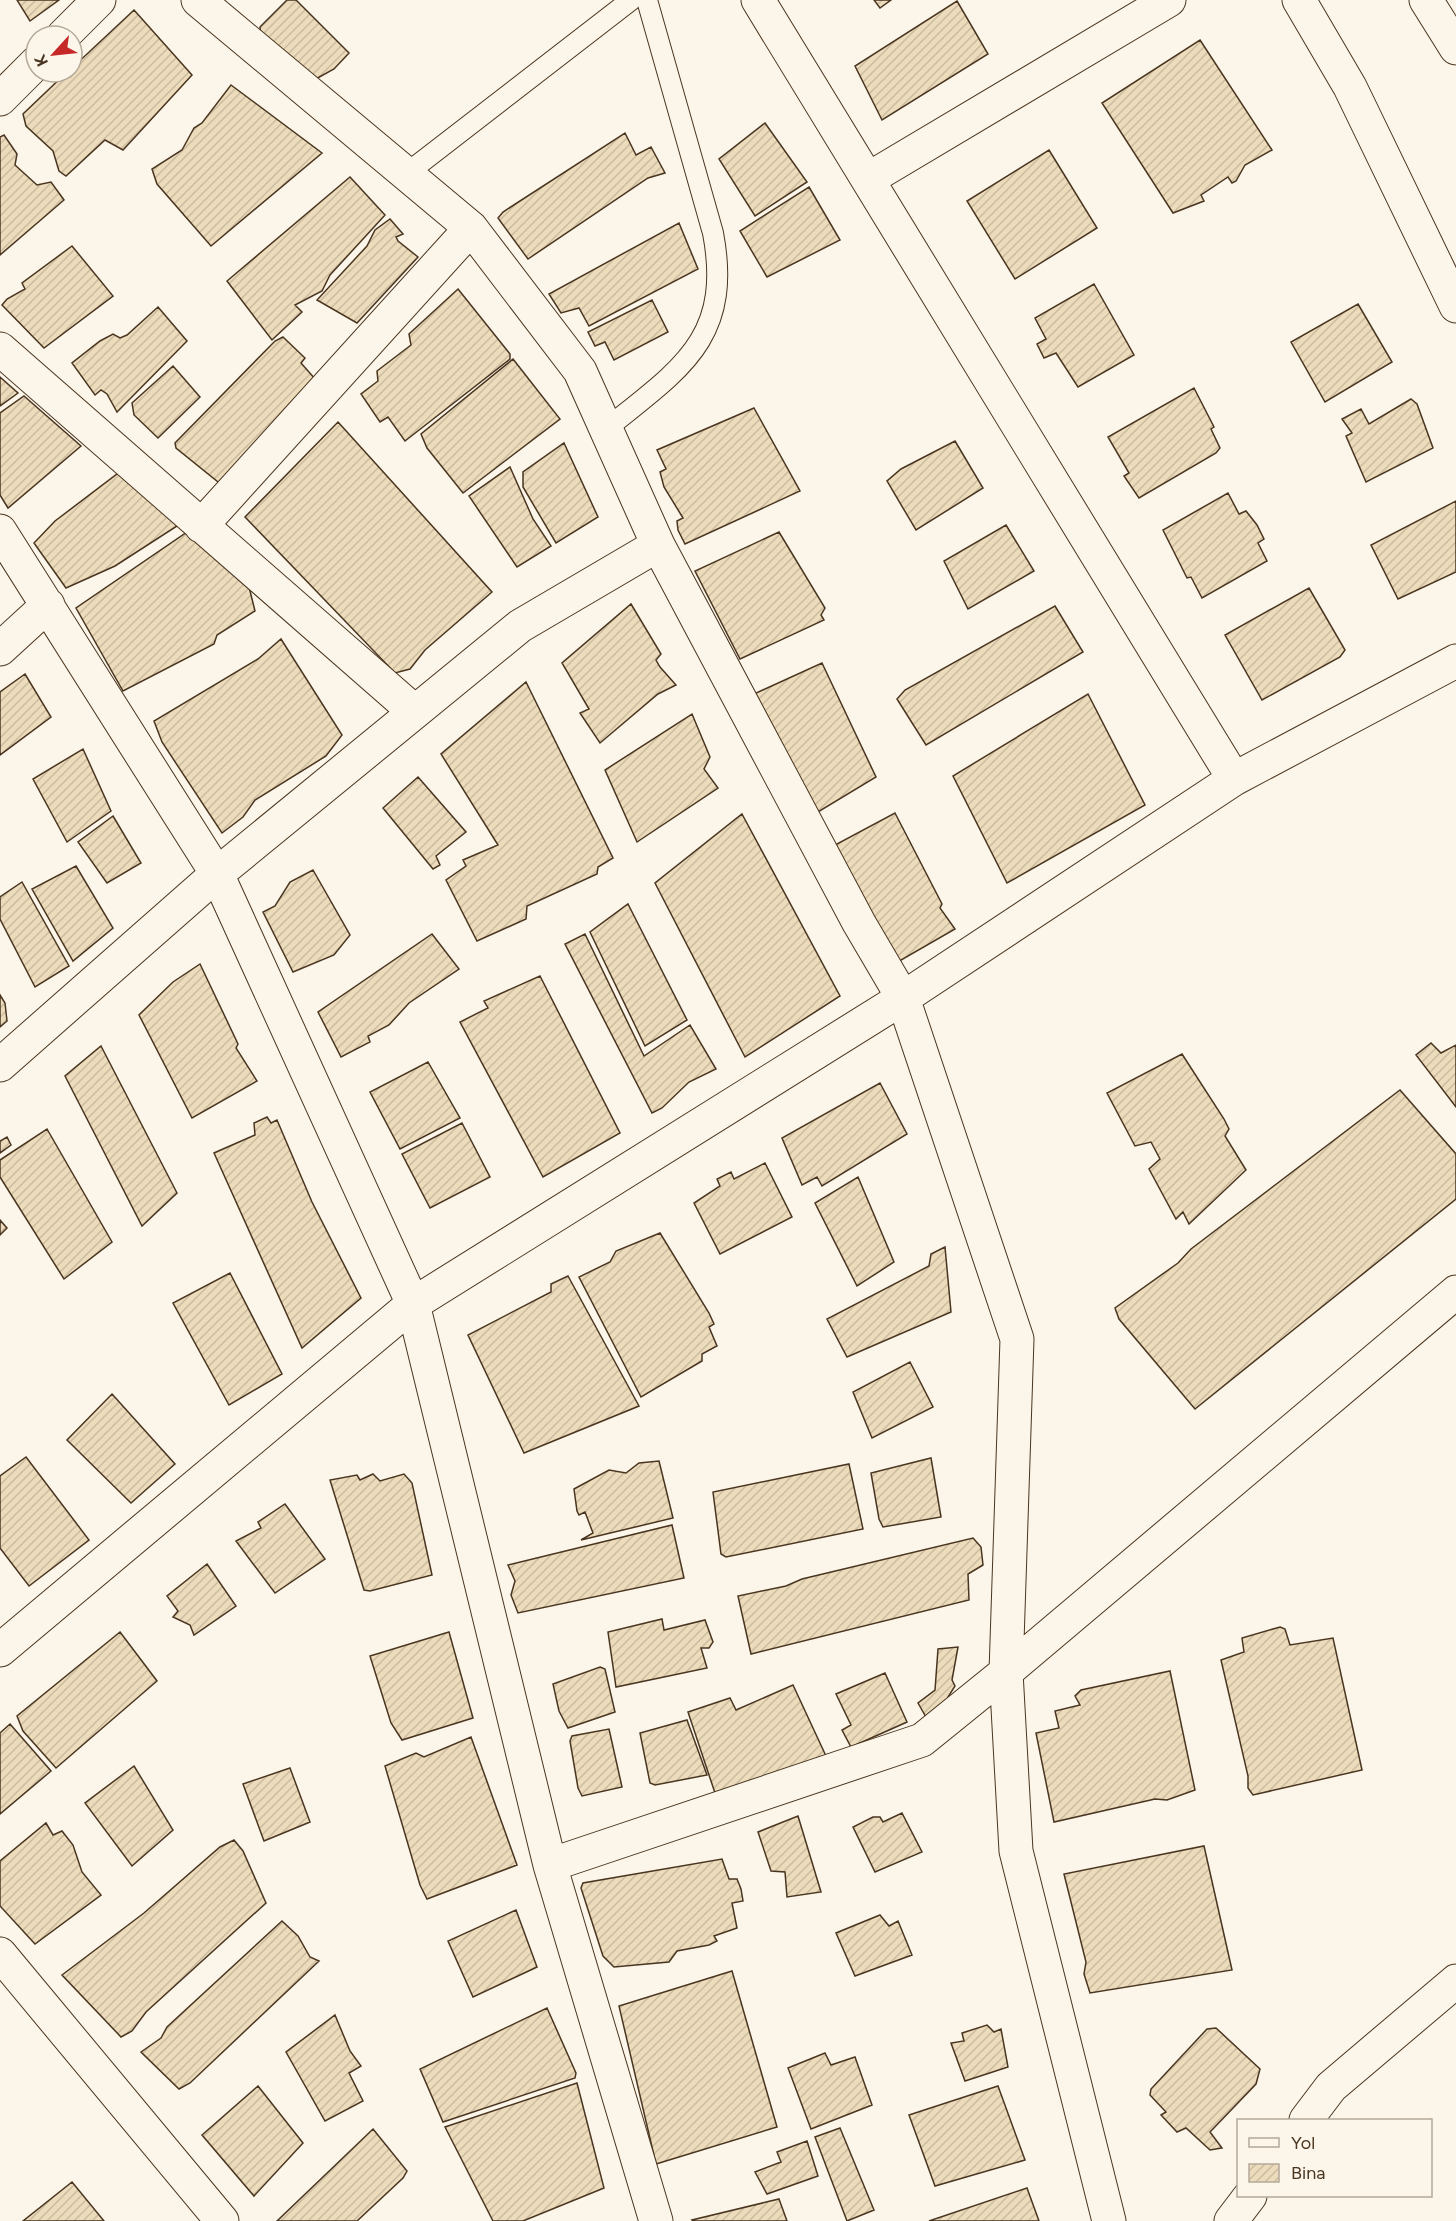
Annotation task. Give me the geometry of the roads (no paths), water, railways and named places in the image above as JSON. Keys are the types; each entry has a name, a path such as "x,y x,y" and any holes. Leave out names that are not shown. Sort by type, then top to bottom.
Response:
{"main road":[{"path":"75,24 99,0"},
{"path":"198,0 471,228 580,371 658,545 859,923 903,998 1017,1339 1006,1672 1016,1851 1109,2221"},
{"path":"758,0 870,178 1234,778"},
{"path":"870,178 1169,0"},
{"path":"1299,0 1350,87 1456,306"},
{"path":"1426,0 1456,48"},
{"path":"0,99 24,75"},
{"path":"201,526 471,228"},
{"path":"0,349 415,712"},
{"path":"0,531 217,874 413,1304 550,1865 656,2221"},
{"path":"0,1065 217,874 520,626 658,545"},
{"path":"0,649 48,605"},
{"path":"0,1650 413,1304 903,998 1234,778 1456,661"},
{"path":"550,1865 921,1740 1006,1672 1456,1292"},
{"path":"0,1954 222,2221"},
{"path":"1307,2119 1331,2087 1456,1981"},
{"path":"1231,2221 1249,2197"}],"lane":[{"path":"406,174 631,0"},
{"path":"606,429 686,362 710,322 718,293 718,263 713,233 647,0"}]}
